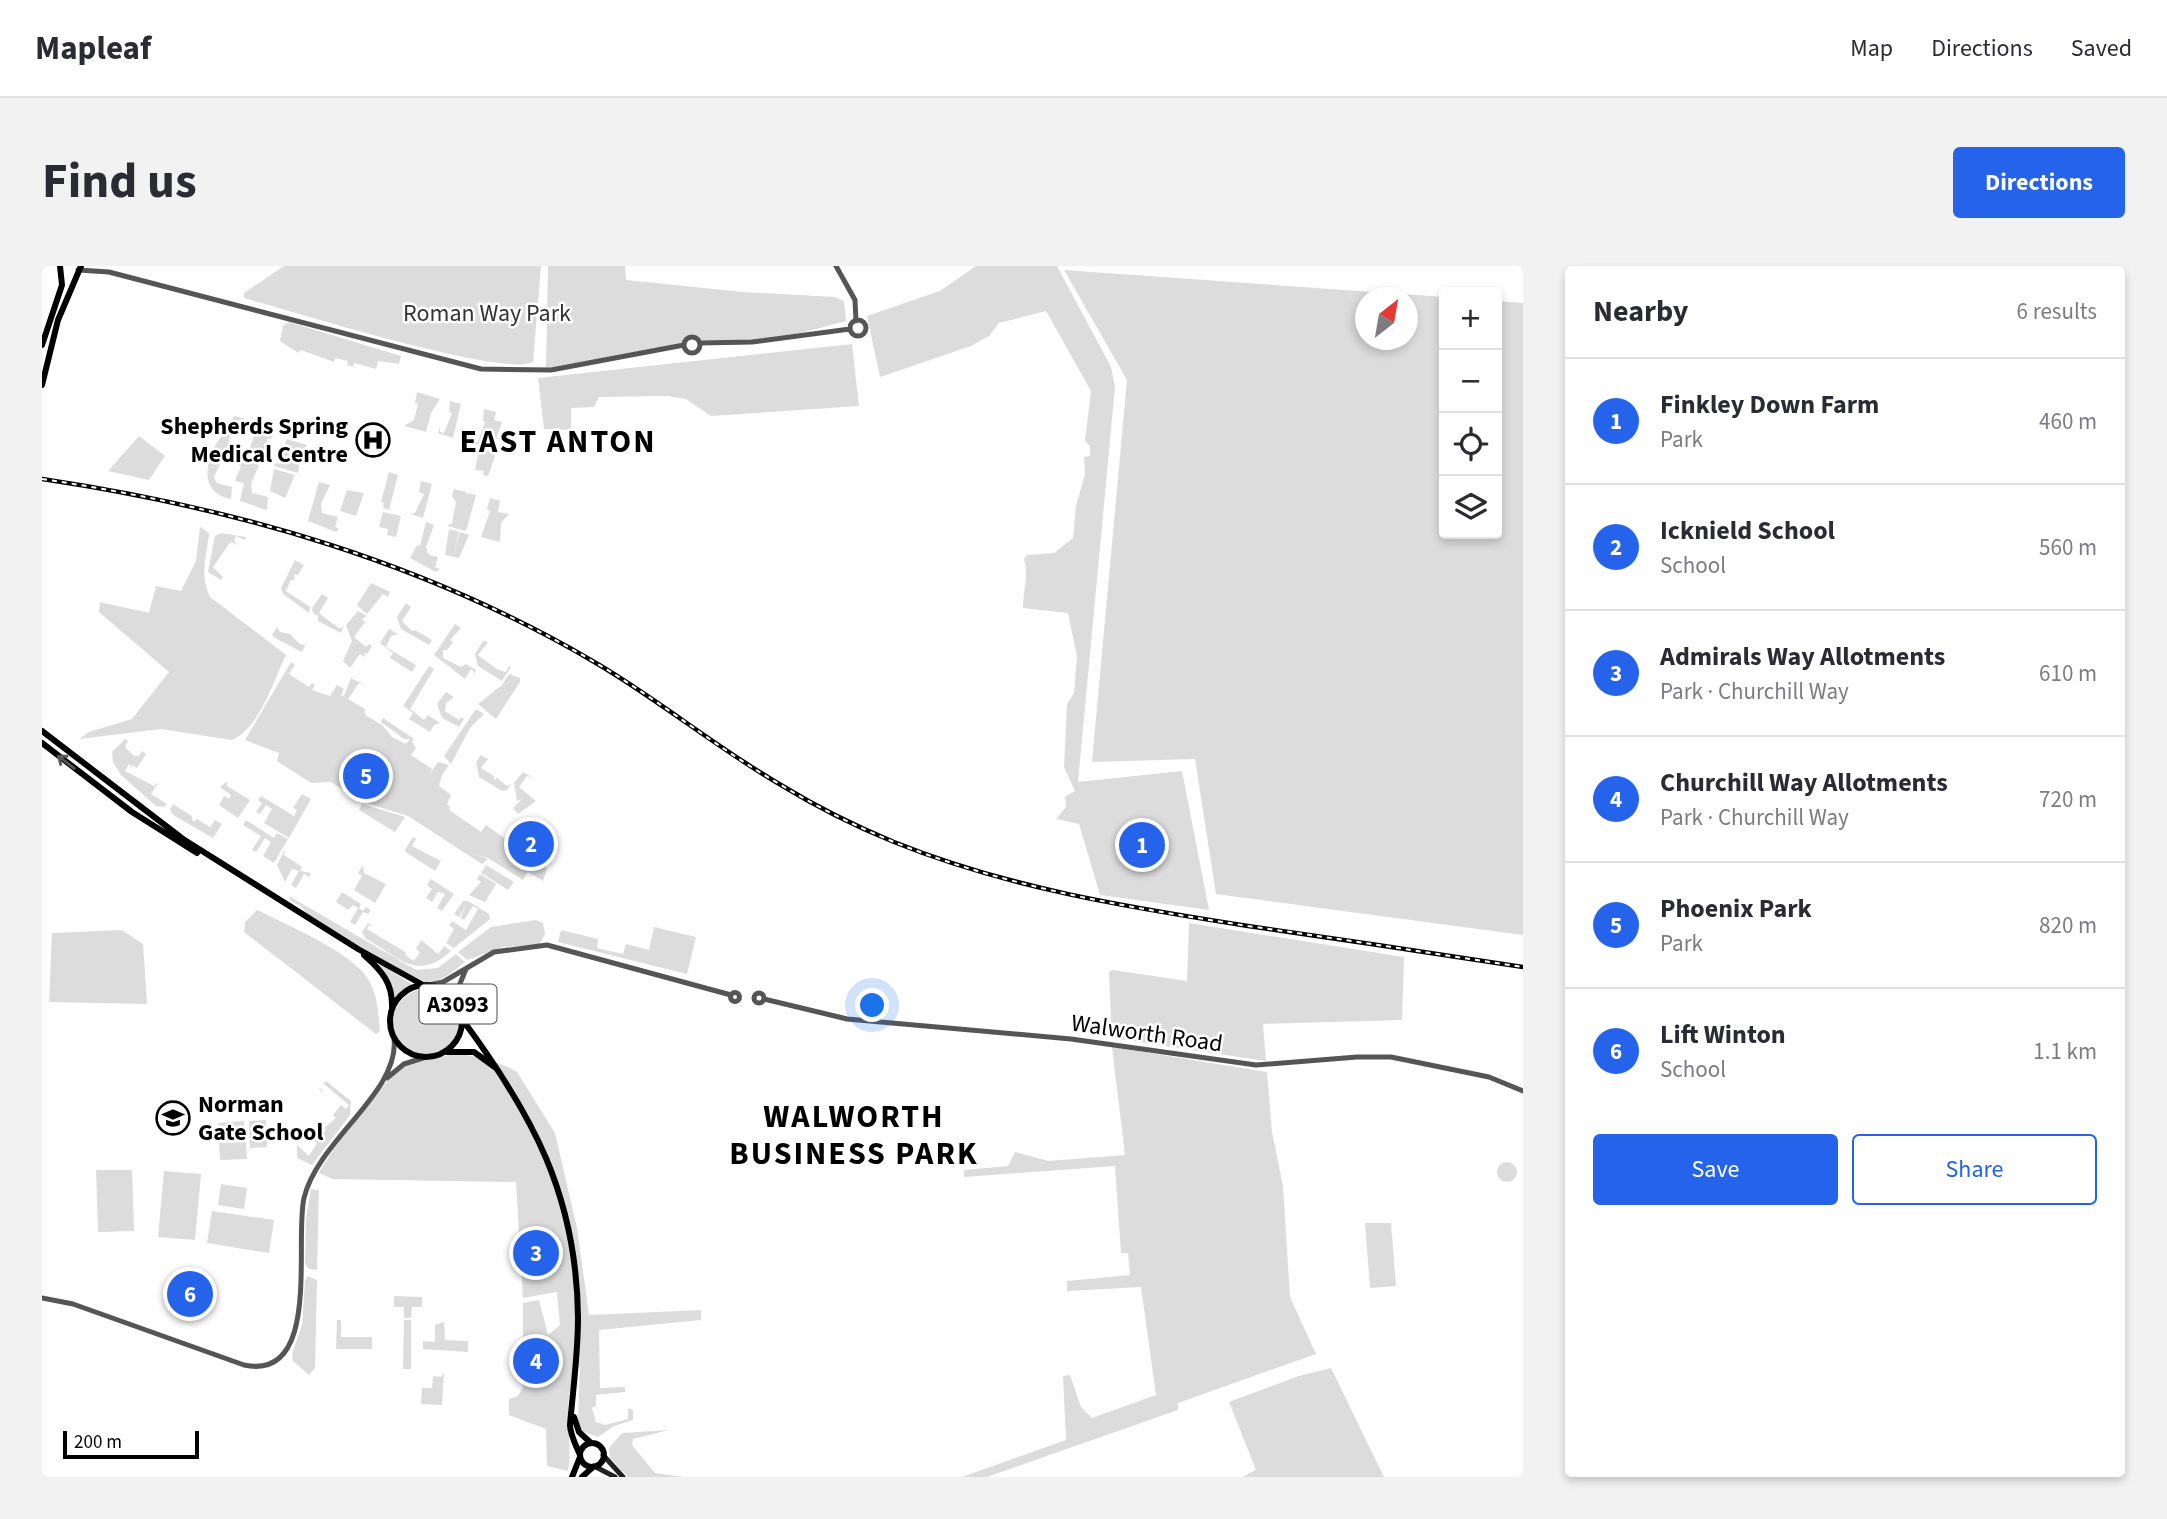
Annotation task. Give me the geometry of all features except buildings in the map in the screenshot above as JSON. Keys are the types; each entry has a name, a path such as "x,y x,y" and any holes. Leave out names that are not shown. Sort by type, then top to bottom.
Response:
{"main road":[{"path":"60,267 66,273 79,269"},
{"path":"42,345 62,285 60,267"},
{"path":"42,385 53,336 79,269"},
{"name":"A3093","path":"42,731 163,826 227,869"},
{"name":"A3093","path":"42,743 150,825 358,949 426,985 445,990 459,1006 462,1019 459,1038 446,1052"},
{"name":"A3093","path":"358,949 384,974 391,991 390,1022 394,1039 406,1052 423,1058 446,1052 474,1052 500,1072"},
{"name":"A3093","path":"392,1009 406,992 426,985"},
{"name":"A3093","path":"462,1019 500,1072 541,1144 567,1225 578,1312 571,1428 580,1456"},
{"path":"573,1415 579,1432 600,1447 603,1455 623,1477"},
{"path":"572,1477 583,1447 591,1443"},
{"path":"582,1477 600,1463 603,1455"},
{"path":"580,1456 584,1464 615,1477"}],"street":[{"path":"79,269 95,268 481,369 519,372 567,368 684,345 691,337 700,343 752,342 850,329 856,321 855,300 836,266"},
{"path":"850,329 856,336 864,334 864,323 856,321"},
{"path":"684,345 687,351 695,353 700,350 700,343"},
{"name":"Walworth Road","path":"426,985 443,982 478,960 507,949 547,945 731,995 735,993 740,997 754,998 760,993 764,999 847,1020 1071,1039 1256,1065 1391,1057 1489,1077 1523,1091"},
{"path":"459,1006 459,986 466,969"},
{"path":"384,1081 394,1060 394,1039"},
{"path":"42,1298 73,1304 244,1366 271,1363 287,1352 296,1332 301,1219 311,1178 320,1161 384,1081 404,1065 423,1058"}],"green space":[{"name":"Roman Way Park","path":"284,266 541,266 533,362 514,364 440,352 244,298 244,293"},
{"path":"548,266 625,266 626,280 743,292 835,297 844,301 846,321 789,336 750,342 711,342 692,338 678,345 546,368"},
{"path":"976,266 1057,266 1111,367 1115,387 1078,782 1182,771 1209,910 1100,895 1079,824 1056,819 1066,807 1065,797 1075,791 1064,767 1067,704 1074,693 1077,656 1068,613 1023,608 1026,577 1024,559 1027,555 1054,553 1073,538 1076,506 1085,474 1084,457 1090,456 1090,446 1085,441 1091,391 1046,311 999,323 989,336 971,346 880,377 867,316 940,291"},
{"path":"1064,270 1355,291 1355,350 1418,350 1418,295 1439,297 1439,539 1502,539 1502,301 1523,303 1523,935 1216,894 1195,759 1092,762 1127,380"},
{"path":"289,322 401,356 399,364 378,361 376,369 354,363 353,367 347,365 348,361 335,358 334,362 301,350 298,353 280,341 283,326"},
{"path":"852,344 859,406 711,416 686,399 667,396 599,397 594,407 571,408 571,430 544,429 538,378"},
{"path":"417,392 440,399 431,413 426,432 404,426 414,420 418,404 415,403"},
{"path":"450,401 461,404 453,438 438,433 440,427 440,432 444,433 452,413 449,412"},
{"path":"484,409 496,412 494,420 502,422 494,445 496,450 472,443 476,430 474,441 478,442 485,422"},
{"path":"234,416 247,419 240,419 235,429 231,429 227,454 214,449 210,454"},
{"path":"263,425 276,429 271,439 267,439 264,463 241,456 238,452 247,454 254,437 249,433 250,429 261,433"},
{"path":"139,436 165,456 149,480 108,471"},
{"path":"286,439 307,445 301,454 298,473 274,466 275,463 282,464"},
{"path":"479,449 496,453 488,476 483,475 484,471 475,470"},
{"path":"213,452 224,455 214,477 217,483 232,487 231,499 216,492 208,481 208,467"},
{"path":"239,459 259,465 251,484 252,493 268,497 267,510 240,501 244,483 235,481 241,466 238,464"},
{"path":"274,469 295,475 285,498 270,491"},
{"path":"389,472 398,475 389,510 383,508 384,503 381,502"},
{"path":"421,481 432,484 423,518 410,514 415,513 424,494 419,492"},
{"path":"319,482 330,485 321,504 322,513 338,517 335,527 339,529 336,532 308,521"},
{"path":"454,489 466,492 466,496 467,493 476,495 466,531 447,526 452,523 456,502 452,496"},
{"path":"347,490 364,493 356,516 340,511"},
{"path":"490,498 500,501 498,512 509,514 501,523 500,542 481,537 490,511 487,509"},
{"path":"383,512 401,516 396,537 387,535 388,529 379,527"},
{"path":"426,522 434,525 426,547 429,555 438,557 435,567 440,569 436,572 410,558 417,545 420,546"},
{"path":"200,527 209,533 204,573 210,597 286,655 258,715 242,734 232,740 161,729 79,739 89,732 132,719 169,672 99,612 100,602 149,613 156,586 181,591 196,561"},
{"path":"449,529 459,532 454,552 460,532 469,535 459,558 445,555"},
{"path":"221,533 246,537 245,540 236,536 234,540 237,545 232,542 229,544 213,567 223,577 221,580 208,572 215,536"},
{"path":"295,560 304,565 298,575 294,574 295,579 290,581 286,591 310,607 309,613 283,594 281,588"},
{"path":"371,583 390,592 388,597 383,594 367,614 357,605"},
{"path":"322,594 328,598 319,613 340,629 344,625 341,633 318,621 318,616 313,613 312,608"},
{"path":"406,603 411,607 402,621 412,631 415,630 432,640 429,645 401,629 397,617"},
{"path":"358,611 367,616 362,619 365,622 354,637 366,647 369,644 372,646 367,654 364,653 366,657 360,654 350,668 343,661 352,641 346,625"},
{"path":"455,624 461,628 450,640 453,642 447,650 443,650 443,658 461,667 466,664 476,670 473,677 474,672 471,669 465,679 434,655"},
{"path":"277,627 280,632 290,634 300,644 305,645 308,640 302,652 272,635"},
{"path":"389,629 398,634 391,636 386,647 416,665 412,672 390,658 393,653 380,643"},
{"path":"483,641 488,642 478,655 502,671 506,672 509,666 511,667 502,681 478,666 475,654"},
{"path":"291,662 295,665 289,674 309,687 312,683 315,685 312,690 330,696 337,685 344,689 341,695 344,696 351,678 367,686 359,683 348,699 365,709 365,715 382,725 392,737 406,744 410,739 404,739 381,722 383,718 414,739 412,742 416,748 411,755 432,769 429,775 438,762 449,765 439,786 451,795 447,804 449,810 481,832 486,825 547,868 543,881 528,872 523,880 488,858 476,855 488,859 482,864 408,816 363,802 331,782 311,783 277,761 279,753 245,740"},
{"path":"429,666 434,669 410,709 424,720 428,715 440,723 434,725 430,732 409,719 413,713 403,706"},
{"path":"509,674 520,678 520,682 496,719 478,704 502,685"},
{"path":"446,692 454,697 446,703 445,711 459,720 461,717 464,719 459,727 442,718 437,704"},
{"path":"476,709 484,714 470,728 451,764 444,756"},
{"path":"125,739 128,741 125,747 134,756 139,756 142,751 146,754 137,768 132,765 133,769 129,764 125,771 154,786 159,782 151,794 167,804 164,807 156,806 121,775 113,762 112,752"},
{"path":"481,755 488,759 481,768 494,776 494,780 497,778 507,786 511,784 507,790 502,791 479,777 476,762"},
{"path":"523,772 533,778 527,776 519,787 536,801 518,814 513,808 522,799 517,801 514,783"},
{"path":"227,781 227,786 250,800 238,818 219,805 224,796 229,799 231,795 220,787"},
{"path":"302,794 311,799 289,838 264,823 272,809 266,805 260,814 256,812 262,803 258,800 261,796 294,816 297,810 293,808"},
{"path":"173,804 192,816 193,822 197,819 210,827 215,820 222,824 213,838 173,815 170,809"},
{"path":"362,804 405,817 395,832 359,810"},
{"path":"246,820 274,838 277,833 288,839 274,863 263,856 271,842 265,838 256,852 252,850 261,836 243,825"},
{"path":"413,837 416,839 412,846 441,861 435,871 405,850"},
{"path":"285,849 284,855 302,867 300,871 311,873 309,877 304,874 296,888 291,885 299,871 292,869 285,882 277,865"},
{"path":"363,865 364,873 386,884 375,903 354,890 362,876 358,873"},
{"path":"486,865 514,882 508,890 481,873"},
{"path":"480,874 496,884 485,902 469,895 481,882 477,879"},
{"path":"431,879 454,894 442,911 437,908 445,894 438,892 432,902 426,898 432,889 427,885"},
{"path":"342,892 361,904 359,908 363,911 366,907 371,910 368,914 363,912 355,925 350,922 358,908 353,905 348,910 336,902"},
{"path":"289,896 416,970 438,968 456,954 465,962 436,981 414,980 307,915"},
{"path":"463,901 468,901 489,914 490,919 454,948 446,943 454,929 449,925 452,921 466,930 478,909 473,906 464,920 460,918 466,906 459,917 454,914"},
{"path":"257,910 334,949 360,969 374,991 380,1031 376,1034 244,932 245,922"},
{"path":"536,920 543,923 545,934 539,945 503,947 467,960 458,952 491,927"},
{"path":"368,923 374,927 368,925 367,929 407,953 405,955 414,961 420,952 416,949 421,940 438,954 444,946 451,951 428,965 408,964 365,938 362,932"},
{"path":"1189,923 1404,957 1402,1020 1263,1024 1266,1061 1112,1038 1109,972 1113,970 1187,981"},
{"path":"654,927 696,937 687,974 558,942 561,930 598,939 597,948 623,954 626,944 649,950"},
{"path":"122,930 143,944 147,1004 49,1002 52,933"},
{"path":"379,965 413,985 395,997 390,981"},
{"path":"426,989 439,991 454,1004 459,1022 457,1035 444,1050 426,1055 413,1053 398,1040 393,1022 395,1009 408,994"},
{"path":"1112,1047 1267,1072 1272,1132 1283,1186 1290,1297 1316,1354 1178,1403 1178,1410 987,1477 962,1477 1066,1440 1063,1376 1070,1375 1081,1407 1092,1418 1156,1395 1141,1287 1067,1291 1067,1281 1130,1275 1128,1253 1121,1253 1115,1166 964,1177 964,1170 1008,1166 1015,1152 1048,1161 1125,1155"},
{"path":"452,1054 486,1059 517,1072 555,1133 577,1228 589,1315 701,1310 701,1320 599,1330 600,1388 625,1387 625,1392 596,1395 596,1406 592,1408 596,1422 605,1425 628,1419 628,1408 633,1410 633,1420 614,1426 598,1437 581,1431 578,1420 580,1366 570,1388 568,1471 547,1466 546,1429 509,1415 509,1399 518,1396 523,1387 523,1303 539,1300 548,1335 560,1325 557,1292 523,1298 516,1182 333,1179 319,1173 359,1115 396,1073 410,1064"},
{"path":"326,1081 351,1101 350,1115 312,1165 297,1158 297,1145 309,1156 317,1143 314,1141 336,1118 333,1115 341,1105 346,1109 349,1105 324,1084 320,1088 325,1095 319,1089"},
{"path":"266,1120 267,1147 250,1148 249,1121"},
{"path":"244,1121 245,1138 219,1140 218,1123"},
{"path":"246,1142 247,1159 220,1160 219,1143"},
{"path":"1503,1162 1511,1162 1517,1172 1511,1182 1503,1182 1497,1176 1497,1168"},
{"path":"96,1170 132,1170 134,1231 98,1232"},
{"path":"164,1171 201,1174 195,1240 158,1237"},
{"path":"221,1184 247,1188 244,1209 218,1205"},
{"path":"311,1189 319,1190 317,1270 309,1269 305,1264 306,1218"},
{"path":"212,1211 274,1220 269,1253 207,1243"},
{"path":"1365,1223 1391,1223 1396,1286 1370,1288"},
{"path":"308,1276 317,1280 315,1368 309,1375 293,1361 292,1354 302,1325 305,1281"},
{"path":"394,1296 422,1297 422,1307 412,1307 411,1318 404,1318 404,1307 394,1307"},
{"path":"337,1320 341,1320 341,1337 372,1337 372,1349 336,1349"},
{"path":"404,1320 411,1320 411,1369 403,1369"},
{"path":"444,1322 445,1340 468,1341 468,1352 423,1349 423,1341 435,1342 435,1325"},
{"path":"1331,1368 1384,1477 1242,1477 1256,1470 1229,1402 1299,1376"},
{"path":"444,1373 442,1405 421,1404 422,1388 432,1388 433,1376 441,1377"},
{"path":"669,1430 633,1439 632,1445 655,1473 684,1477 628,1477 610,1458 609,1448 622,1433"}],"railway":[{"path":"42,479 114,491 257,523 397,568 465,596 531,627 596,663 757,771 808,801 894,842 937,858 1024,884 1113,903 1523,967"}],"place":[{"name":"Shepherds Spring Medical Centre","path":"373,440"},
{"name":"Phoenix Park","path":"366,776"},
{"name":"Icknield School","path":"531,844"},
{"name":"Finkley Down Farm","path":"1142,845"},
{"name":"Norman Gate School","path":"173,1118"},
{"name":"Admirals Way Allotments","path":"536,1253"},
{"name":"Lift Winton","path":"190,1294"},
{"name":"Churchill Way Allotments","path":"536,1361"}],"district":[{"name":"EAST ANTON","path":"558,441"},
{"name":"WALWORTH BUSINESS PARK","path":"854,1134"}]}
